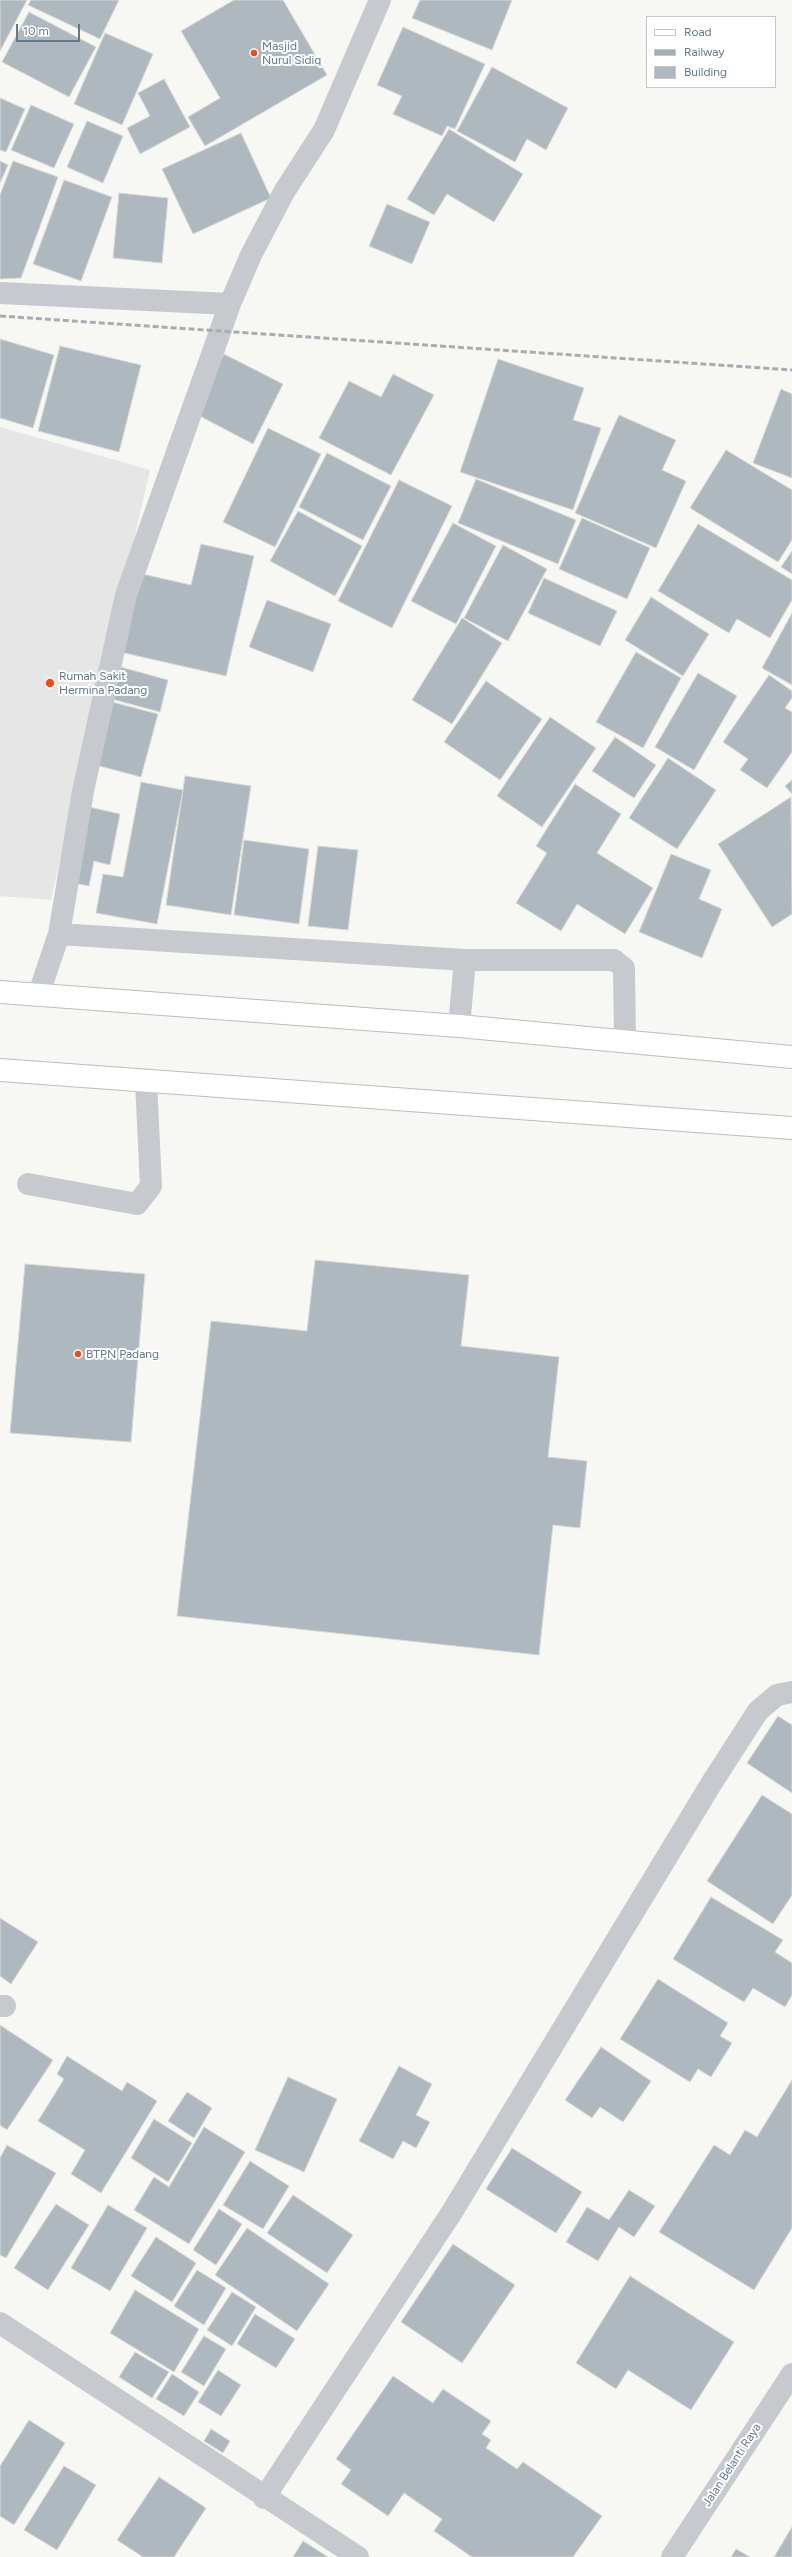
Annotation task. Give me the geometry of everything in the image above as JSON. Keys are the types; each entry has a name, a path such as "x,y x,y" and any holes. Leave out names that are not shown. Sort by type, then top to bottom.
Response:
{"main road":[{"path":"0,992 459,1026 626,1040 792,1057"},
{"path":"0,1070 146,1082 792,1128"}],"street":[{"path":"38,996 59,934 83,791 126,595 230,304 251,255 284,192 324,130 380,0"},
{"path":"0,293 230,304"},
{"path":"59,934 465,960 614,960 624,968 626,1040"},
{"path":"459,1026 465,960"},
{"path":"28,1184 137,1204 151,1186 146,1082"},
{"path":"264,2498 452,2212 707,1791 758,1711 777,1695 792,1692"},
{"path":"0,2323 264,2498 358,2557"},
{"name":"Jalan Belanti Raya","path":"672,2557 792,2374"}],"shaded area":[{"name":"Rumah Sakit Hermina Padang","path":"0,427 150,470 51,900 0,896"}],"building":[{"path":"0,0 27,0 0,51"},
{"path":"31,0 119,0 100,39 28,5"},
{"name":"Masjid Nurul Sidiq","path":"234,0 283,0 327,75 205,146 188,117 220,98 181,31"},
{"path":"420,0 512,0 492,50 412,18"},
{"path":"29,12 96,47 69,97 2,62"},
{"path":"403,27 485,64 455,129 447,126 442,136 393,114 402,96 377,85"},
{"path":"105,33 153,54 122,125 74,104"},
{"path":"492,67 568,108 546,150 527,139 515,162 457,131"},
{"path":"164,79 190,127 140,154 127,128 150,116 138,93"},
{"path":"0,98 25,109 6,152 0,150"},
{"path":"31,105 74,124 54,168 11,150"},
{"path":"87,121 123,136 103,183 67,167"},
{"path":"449,129 523,174 494,222 447,194 434,215 407,199"},
{"path":"241,133 271,198 193,234 162,169"},
{"path":"0,161 8,165 0,183"},
{"path":"13,161 58,177 21,278 0,279 0,195"},
{"path":"64,180 112,197 81,281 33,264"},
{"path":"119,193 168,198 162,263 113,258"},
{"path":"387,204 430,222 412,264 369,246"},
{"path":"0,339 54,355 33,428 0,418"},
{"path":"60,346 141,365 119,452 38,431"},
{"path":"224,354 283,384 253,444 194,413"},
{"path":"498,359 584,388 573,420 601,428 573,510 460,472"},
{"path":"393,374 434,395 391,475 319,438 349,381 381,397"},
{"path":"781,389 792,394 792,478 753,463"},
{"path":"619,415 676,440 662,470 686,481 656,548 575,513"},
{"path":"268,428 321,454 275,547 223,522"},
{"path":"726,450 792,490 792,540 778,562 690,508"},
{"path":"327,453 391,486 363,540 299,507"},
{"path":"476,479 576,520 558,564 458,523"},
{"path":"399,480 452,506 392,628 338,601"},
{"path":"298,511 362,546 335,596 270,561"},
{"path":"582,518 650,548 627,599 559,569"},
{"path":"453,523 496,546 456,624 411,601"},
{"path":"698,524 792,580 792,600 770,638 737,619 729,633 658,591"},
{"path":"201,544 254,556 226,676 120,652 138,573 191,585"},
{"path":"503,545 547,569 508,641 464,618"},
{"path":"792,551 792,574 781,567"},
{"path":"544,578 617,611 600,646 528,613"},
{"path":"651,597 709,634 683,676 625,640"},
{"path":"267,600 331,624 313,672 249,647"},
{"path":"792,613 792,685 762,668"},
{"path":"462,618 502,643 452,724 412,700"},
{"path":"636,652 681,678 643,748 596,722"},
{"path":"117,666 168,680 160,712 108,698"},
{"path":"698,673 737,696 694,770 655,747"},
{"path":"769,675 792,691 792,698 785,708 792,712 792,752 767,788 740,770 748,759 723,742"},
{"path":"486,681 542,719 500,780 444,742"},
{"path":"108,701 158,714 141,777 92,764"},
{"path":"550,717 596,748 542,827 497,796"},
{"path":"615,737 656,765 634,798 592,771"},
{"path":"668,758 716,790 677,849 629,818"},
{"path":"185,776 251,786 231,915 166,905"},
{"path":"792,780 792,794 785,786"},
{"path":"141,782 183,790 157,924 96,913 103,874 123,877"},
{"path":"575,784 621,814 597,853 653,888 625,934 577,904 561,931 516,903 547,853 536,846"},
{"path":"791,797 792,914 772,927 718,844"},
{"path":"89,807 120,814 110,865 94,861 89,886 74,883"},
{"path":"244,840 309,849 299,924 234,915"},
{"path":"318,846 358,850 348,930 308,926"},
{"path":"671,854 711,870 699,899 722,909 702,958 639,932"},
{"path":"315,1260 469,1275 461,1346 559,1357 548,1457 587,1461 580,1528 553,1525 539,1655 177,1616 211,1321 307,1331"},
{"name":"BTPN Padang","path":"25,1264 145,1274 131,1442 10,1433"},
{"path":"778,1716 792,1725 792,1793 747,1763"},
{"path":"762,1795 792,1814 792,1895 773,1924 707,1881"},
{"path":"711,1897 783,1940 775,1952 792,1963 792,1995 785,2007 753,1988 744,2002 673,1959"},
{"path":"0,1918 38,1942 11,1984 0,1976"},
{"path":"658,1979 728,2023 720,2036 732,2043 711,2077 698,2069 690,2082 620,2039"},
{"path":"0,2025 53,2060 7,2130 0,2125"},
{"path":"601,2047 651,2081 623,2122 600,2107 592,2118 565,2100"},
{"path":"67,2056 122,2091 127,2082 157,2101 101,2193 71,2174 85,2150 38,2121 64,2079 57,2074"},
{"path":"399,2066 432,2084 416,2115 430,2122 416,2148 403,2141 393,2159 359,2141"},
{"path":"288,2077 337,2099 304,2172 255,2150"},
{"path":"792,2080 792,2228 754,2290 659,2232 714,2145 730,2155 745,2130 757,2137"},
{"path":"187,2092 212,2108 194,2138 168,2121"},
{"path":"154,2119 192,2143 168,2182 131,2158"},
{"path":"204,2127 245,2152 189,2244 134,2210 154,2177 169,2187"},
{"path":"7,2145 56,2173 6,2258 0,2255 0,2158"},
{"path":"512,2148 582,2192 556,2233 486,2189"},
{"path":"250,2161 289,2186 263,2229 223,2205"},
{"path":"629,2190 655,2206 634,2237 619,2227 598,2261 566,2242 587,2207 609,2220"},
{"path":"293,2195 353,2235 327,2273 267,2233"},
{"path":"56,2204 89,2225 48,2290 14,2268"},
{"path":"108,2205 147,2228 110,2291 71,2268"},
{"path":"219,2209 242,2224 216,2265 193,2250"},
{"path":"247,2228 329,2284 297,2331 215,2275"},
{"path":"156,2237 196,2263 172,2302 131,2276"},
{"path":"453,2244 515,2285 462,2363 401,2322"},
{"path":"197,2270 226,2288 204,2325 174,2306"},
{"path":"630,2276 734,2342 691,2410 628,2370 616,2389 576,2363"},
{"path":"135,2290 199,2329 174,2372 110,2333"},
{"path":"232,2292 256,2307 232,2346 207,2330"},
{"path":"255,2314 295,2339 276,2368 237,2344"},
{"path":"204,2336 226,2349 204,2386 181,2372"},
{"path":"135,2352 169,2372 152,2398 119,2377"},
{"path":"218,2370 241,2385 221,2416 198,2402"},
{"path":"172,2374 199,2392 184,2416 156,2399"},
{"path":"393,2376 433,2403 443,2389 491,2421 482,2434 491,2440 486,2448 517,2469 523,2462 602,2516 573,2557 472,2557 434,2531 442,2519 404,2493 388,2516 341,2484 351,2470 336,2459"},
{"path":"29,2420 65,2443 14,2525 0,2516 0,2466"},
{"path":"211,2429 230,2441 223,2453 204,2441"},
{"path":"64,2466 96,2485 57,2550 24,2530"},
{"path":"159,2477 206,2508 174,2557 143,2557 117,2540"},
{"path":"792,2527 792,2557 774,2557"},
{"path":"303,2541 328,2557 293,2557"},
{"path":"736,2549 750,2557 731,2557"}],"railway":[{"path":"0,316 792,370"}],"place":[{"name":"Masjid Nurul Sidiq","path":"254,53"},
{"name":"Rumah Sakit Hermina Padang","path":"50,683"},
{"name":"BTPN Padang","path":"78,1354"}]}
